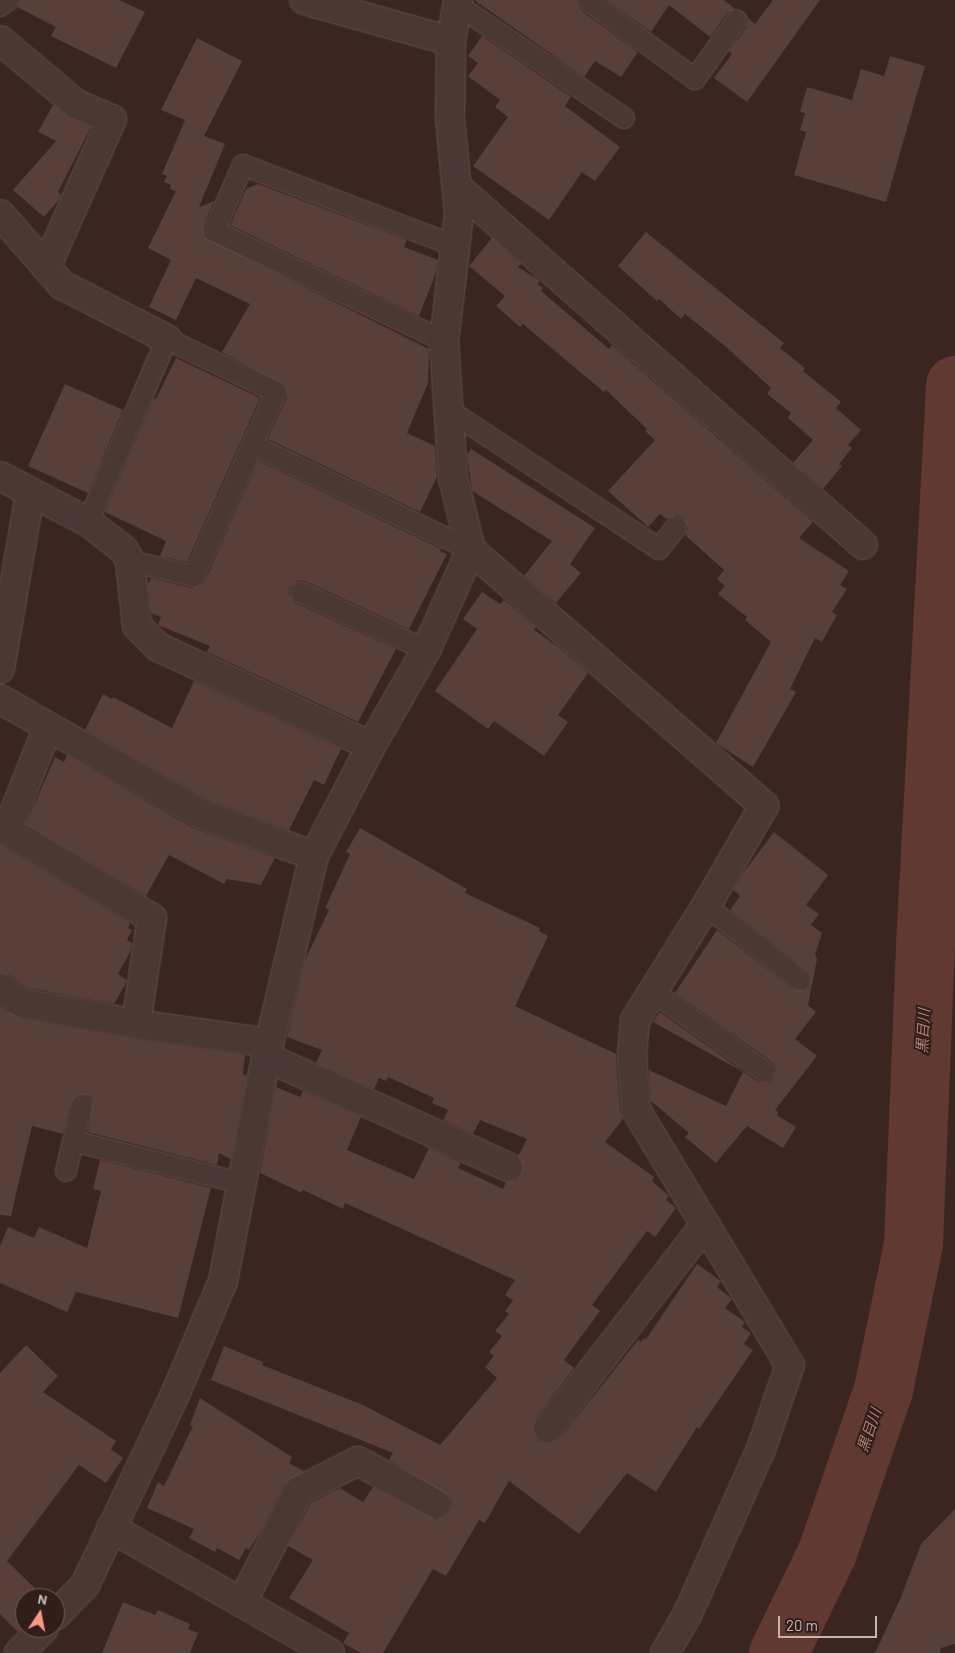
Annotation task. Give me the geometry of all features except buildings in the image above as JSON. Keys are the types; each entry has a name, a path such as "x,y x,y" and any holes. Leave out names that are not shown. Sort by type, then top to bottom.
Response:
{"street":[{"path":"304,0 451,41"},
{"path":"457,2 451,41 450,118 459,214 444,341 447,409 454,478 471,550 764,806 706,906 635,1020 632,1054 636,1110 790,1365 761,1449 670,1651"},
{"path":"0,40 76,104 112,119 46,267"},
{"path":"456,187 863,545"},
{"path":"0,214 62,285 167,339"},
{"path":"0,476 88,522 124,550 130,561 137,626 158,647 371,746"},
{"path":"0,669 30,493"},
{"path":"65,1606 85,1585 177,1390 223,1281 240,1183 267,1050 314,856 371,746 426,650 471,550"},
{"path":"0,699 199,813 314,856"},
{"path":"48,727 7,830 152,918 136,1024"},
{"path":"0,988 22,1003 267,1050 508,1167"},
{"path":"548,1428 705,1225"},
{"path":"242,1602 299,1491 341,1469 358,1461 436,1504"},
{"path":"111,1528 330,1653"},
{"path":"19,1653 34,1638"}],"lane":[{"path":"0,6 8,0"},
{"path":"589,1 695,79 737,20"},
{"path":"457,2 624,118"},
{"path":"444,341 214,231 243,164 455,246"},
{"path":"88,522 167,339 276,392 194,576 130,561"},
{"path":"447,409 659,549 676,526"},
{"path":"252,445 471,550"},
{"path":"300,592 426,650"},
{"path":"706,906 800,980"},
{"path":"652,991 765,1072"},
{"path":"66,1171 82,1105"},
{"path":"73,1141 240,1183"}],"waterway":[{"name":"黒目川","path":"778,1653 827,1552 883,1389 913,1244 925,945 955,385"}]}
